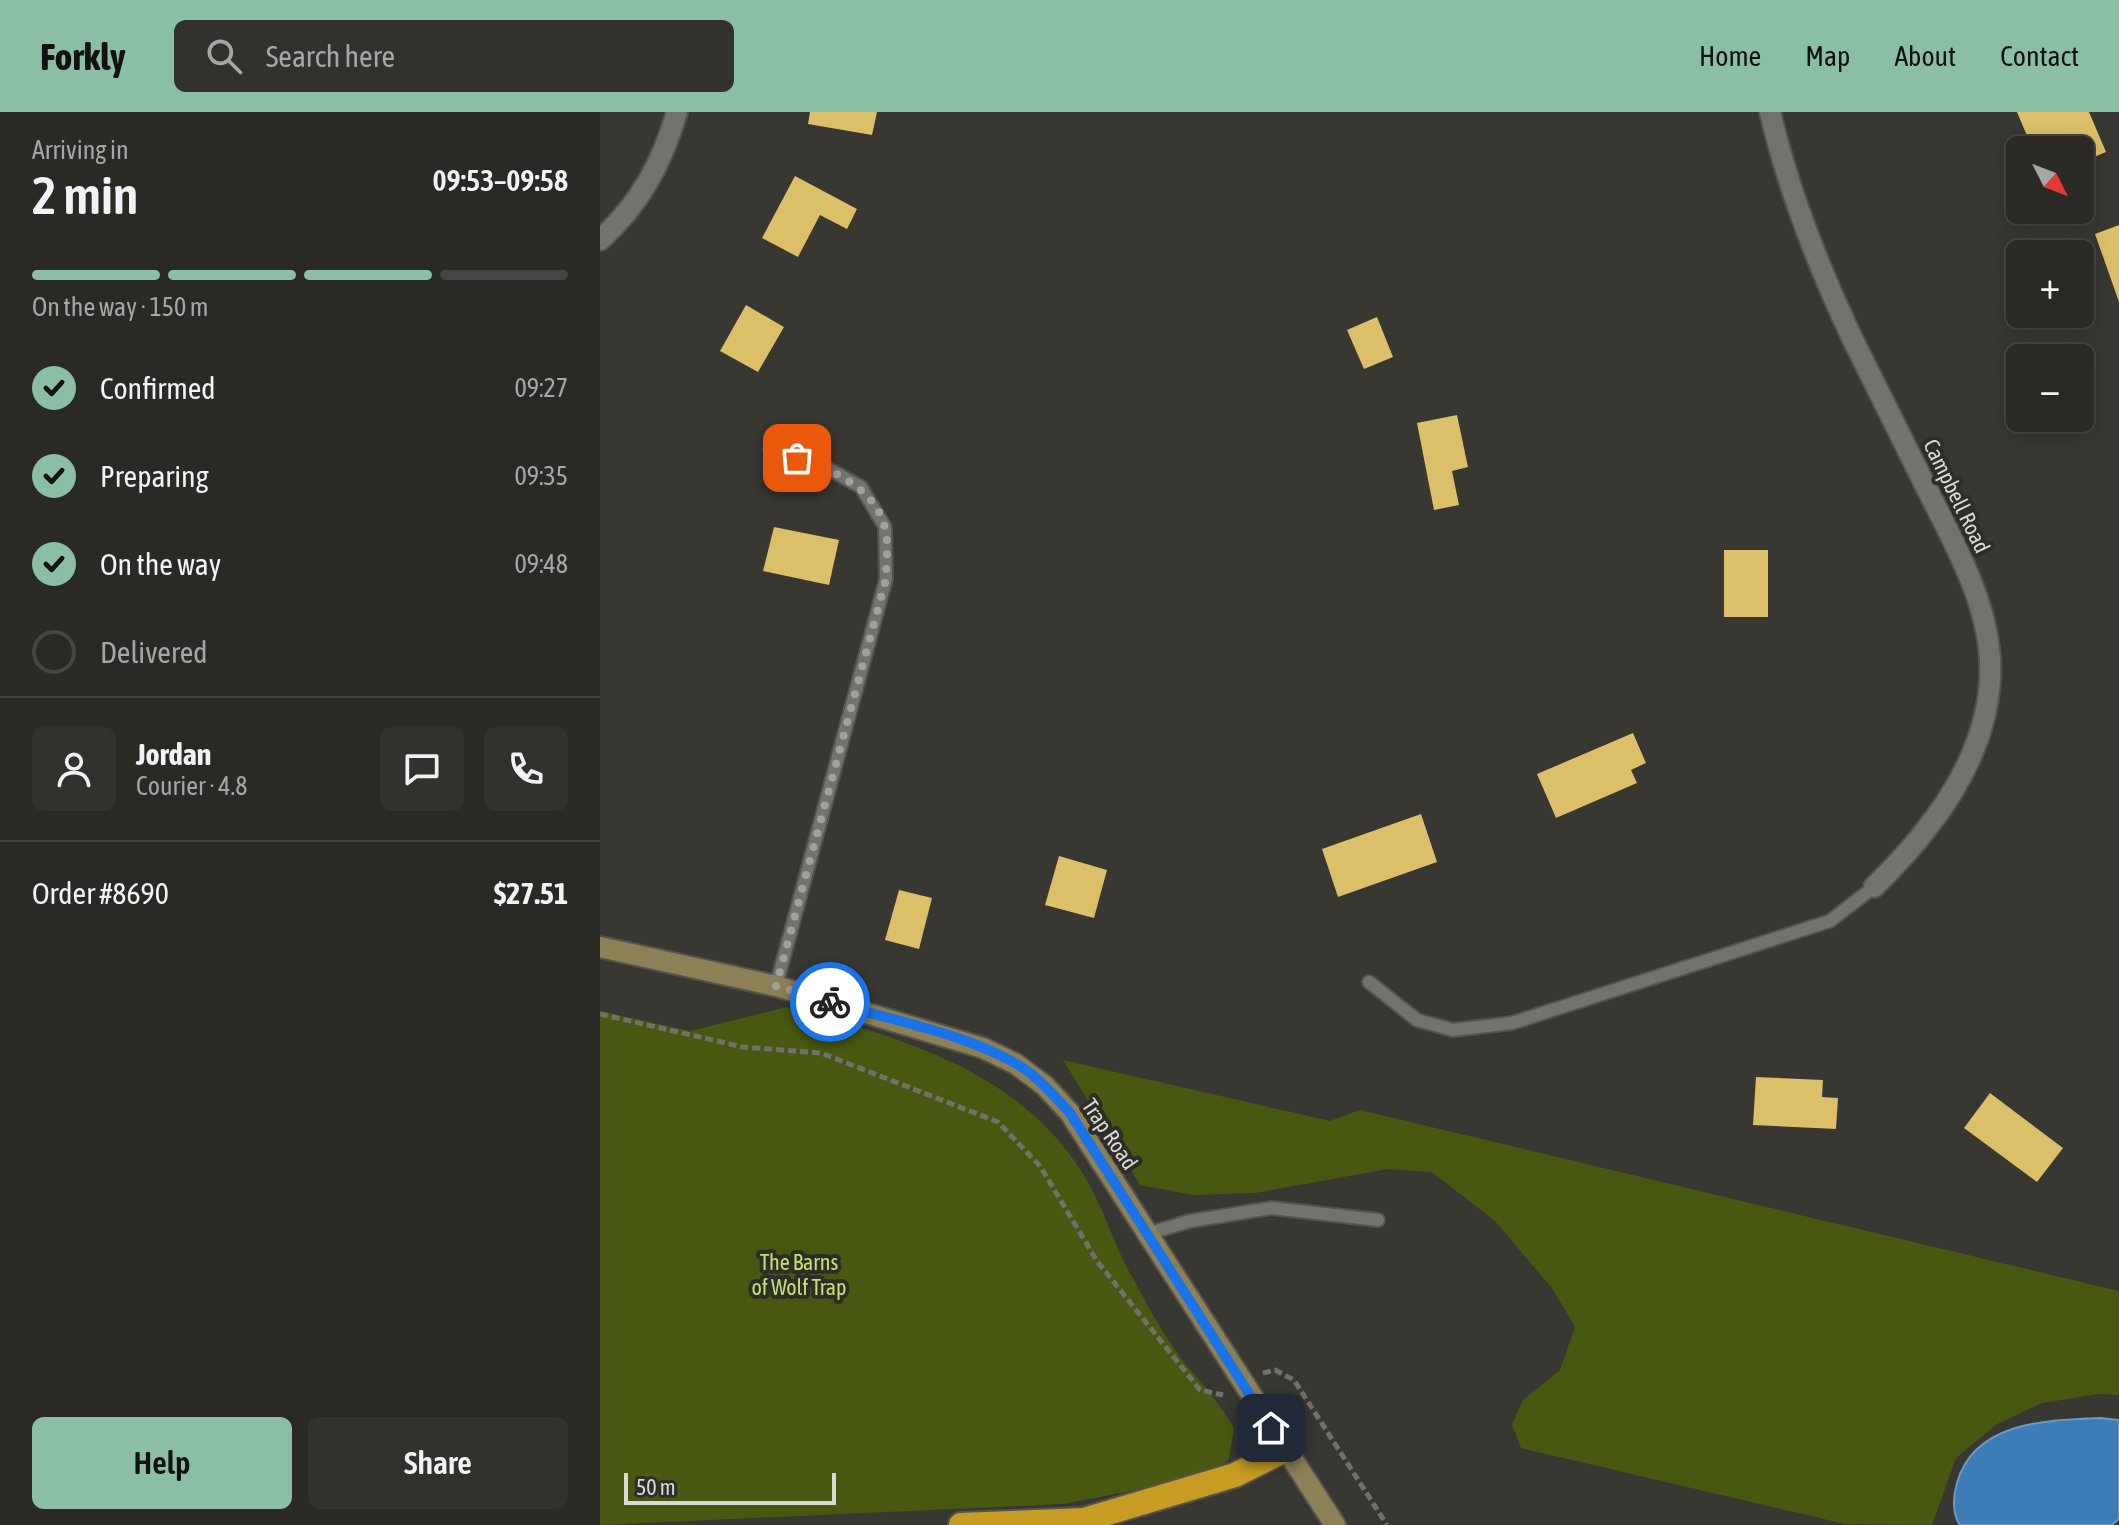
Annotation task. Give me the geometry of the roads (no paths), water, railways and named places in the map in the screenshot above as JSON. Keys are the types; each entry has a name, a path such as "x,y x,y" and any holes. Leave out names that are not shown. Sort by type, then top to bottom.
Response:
{"highway":[{"path":"961,1525 1084,1520 1235,1475 1285,1450"}],"main road":[{"name":"Trap Road","path":"600,947 776,986 983,1048 1016,1064 1045,1086 1070,1113 1335,1525"}],"street":[{"path":"600,240 626,216 646,188 677,112"},
{"name":"Campbell Road","path":"1770,112 1780,151 1833,294 1967,573 1989,645 1988,696 1973,753 1935,820 1874,887"}],"lane":[{"path":"770,449 825,467 861,487 885,527 886,579 776,986"},
{"path":"1369,982 1417,1020 1453,1030 1512,1023 1830,921 1874,887"},
{"path":"1147,1234 1190,1221 1272,1208 1378,1220"}],"water":[{"path":"2058,1420 2119,1420 2119,1519 2112,1525 1960,1525 1957,1521 1954,1499 1957,1483 1966,1462 1979,1447 2015,1428"}],"park label":[{"name":"The Barns of Wolf Trap","path":"799,1274"}]}
